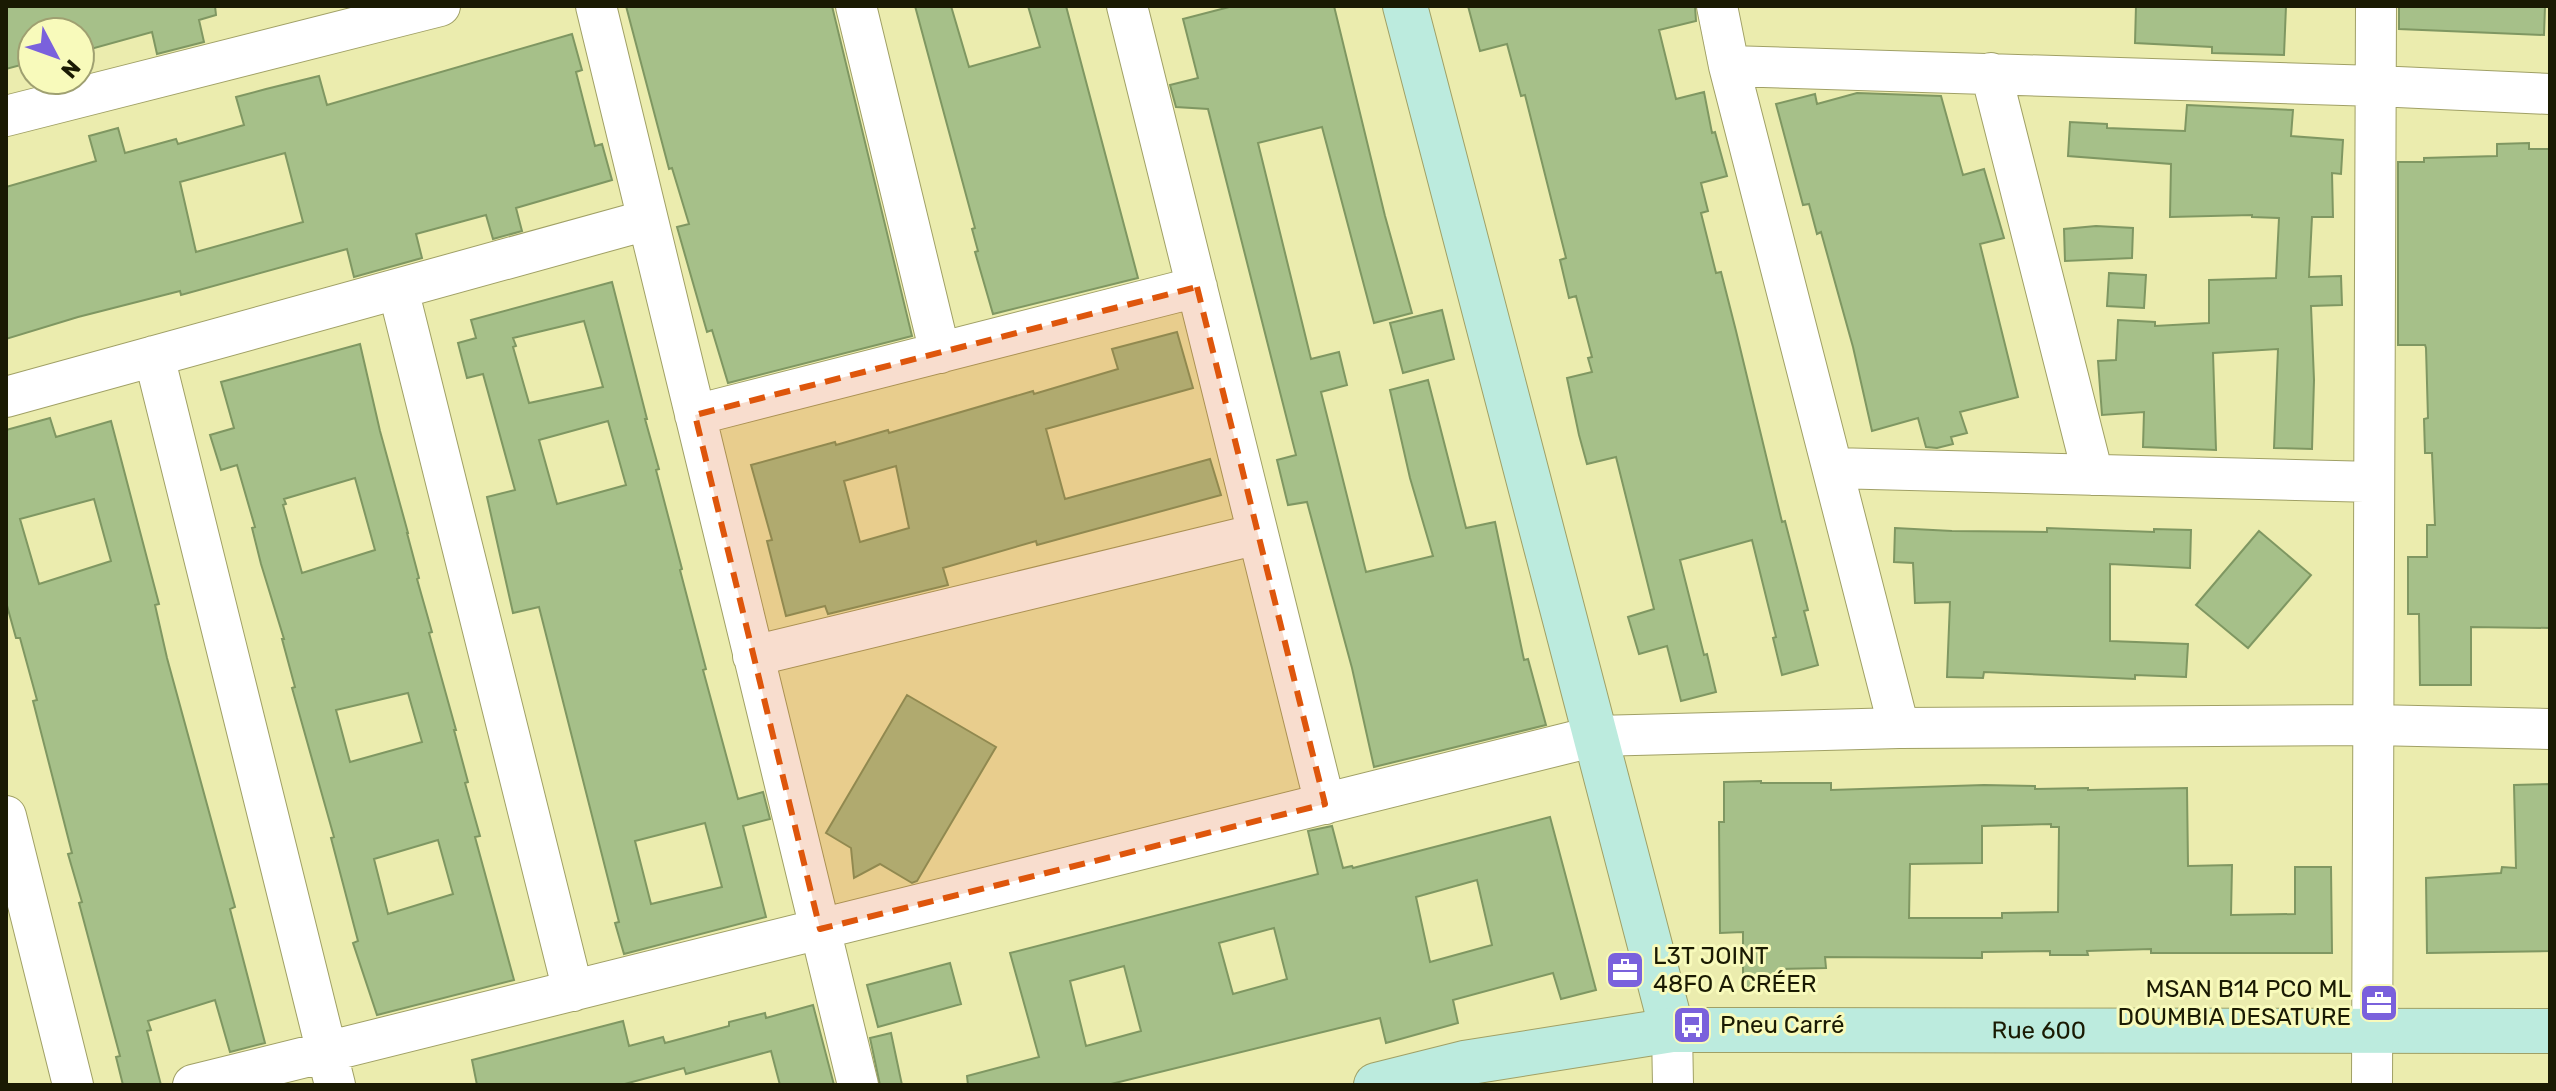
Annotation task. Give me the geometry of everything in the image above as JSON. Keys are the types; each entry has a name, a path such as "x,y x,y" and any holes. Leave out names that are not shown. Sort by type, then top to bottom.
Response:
{"street":[{"path":"6,116 440,6"},
{"path":"596,6 858,1085"},
{"path":"856,6 940,353"},
{"path":"1127,6 1325,804"},
{"path":"1405,6 1672,1030 1673,1085"},
{"path":"1717,6 1729,66 1899,728"},
{"path":"2372,1085 2376,6"},
{"path":"1729,66 2550,94"},
{"path":"1991,73 2093,475"},
{"path":"6,397 647,220"},
{"path":"695,415 1197,287"},
{"path":"398,289 573,991"},
{"path":"154,356 330,1068"},
{"path":"1833,468 2374,482"},
{"path":"753,656 1258,534"},
{"path":"193,1085 330,1068 573,991 1596,736 1899,728 2373,725 2550,729"},
{"path":"6,816 73,1085"},
{"name":"Rue 600","path":"1376,1085 1464,1063 1672,1030 2550,1031"}],"highlighted area":[{"path":"1197,287 1325,804 820,929 695,415"}],"building":[{"path":"6,6 215,6 216,15 199,20 204,42 157,54 152,32 96,48 96,16 16,16 16,66 6,69"},
{"path":"626,6 832,6 912,336 728,383 712,330 707,332 677,227 689,224 672,168 669,169"},
{"path":"915,6 951,6 969,67 1040,47 1028,6 1066,6 1138,278 993,314 975,252 978,251 972,229 975,228"},
{"path":"1233,6 1334,6 1412,313 1374,323 1322,127 1258,143 1311,359 1339,352 1347,385 1321,392 1366,572 1433,556 1410,478 1390,390 1428,380 1466,528 1495,522 1524,660 1528,659 1546,725 1374,767 1352,668 1307,502 1288,505 1277,460 1296,455 1208,109 1176,107 1170,85 1198,78 1183,19"},
{"path":"1468,6 1695,6 1696,21 1659,30 1676,99 1704,92 1712,133 1715,132 1727,176 1701,183 1708,211 1701,213 1716,273 1721,272 1782,522 1785,521 1808,610 1804,611 1818,665 1782,675 1752,540 1680,560 1716,692 1681,701 1667,646 1639,654 1628,617 1654,609 1616,457 1587,464 1579,435 1567,378 1592,372 1588,358 1592,357 1576,296 1569,298 1560,260 1566,258 1525,95 1521,96 1507,44 1480,51"},
{"path":"2136,6 2286,6 2284,55 2212,53 2212,47 2135,43"},
{"path":"2399,6 2545,6 2544,35 2399,29"},
{"path":"572,34 582,70 576,72 595,146 602,144 612,180 516,208 522,231 493,239 486,215 416,234 422,258 354,277 347,249 181,295 180,291 78,317 6,339 6,187 96,161 89,136 118,128 125,153 176,139 178,144 244,125 236,97 266,89 319,76 327,105","holes":["285,153 303,222 196,252 180,182"]},
{"path":"1857,93 1941,96 1963,175 1984,169 2004,238 1980,244 2018,397 1960,412 1967,433 1951,437 1953,444 1937,448 1926,447 1918,418 1872,431 1853,347 1821,232 1817,234 1809,204 1803,205 1776,104 1815,94 1817,104"},
{"path":"2187,105 2293,110 2291,136 2343,140 2341,174 2332,173 2333,217 2312,217 2309,277 2341,276 2342,305 2311,306 2314,380 2312,449 2274,448 2278,349 2213,353 2216,450 2143,447 2144,412 2102,415 2098,361 2116,360 2118,320 2155,322 2155,326 2209,323 2209,280 2276,278 2279,218 2252,215 2170,217 2171,164 2068,156 2070,122 2107,124 2107,128 2185,131"},
{"path":"2529,143 2529,149 2550,149 2550,628 2471,627 2471,685 2420,685 2419,614 2408,614 2408,557 2427,557 2427,525 2435,525 2432,453 2425,453 2424,419 2428,418 2426,348 2425,345 2398,345 2398,162 2424,162 2424,158 2497,156 2497,144"},
{"path":"2096,226 2133,228 2132,258 2065,261 2064,229"},
{"path":"2109,273 2146,275 2144,308 2107,306"},
{"path":"612,282 706,669 703,670 738,799 763,792 770,819 743,826 766,917 624,954 615,923 619,922 539,607 513,613 487,497 515,490 483,374 467,378 458,343 476,338 471,320","holes":["584,321 603,387 529,403 513,338","608,421 626,485 557,504 539,440","705,823 722,887 651,904 635,841"]},
{"path":"1442,310 1454,359 1403,373 1390,323"},
{"path":"1177,332 1193,388 1046,429 1065,499 1210,459 1221,495 1037,545 1036,541 943,568 948,585 828,614 825,606 786,616 767,541 772,540 751,465 835,442 836,445 888,430 889,433 1118,369 1112,349","holes":["896,466 909,528 860,542 844,481"]},
{"path":"360,344 432,632 429,633 456,730 468,782 465,783 480,836 475,837 514,980 377,1015 353,943 358,941 331,838 334,837 292,688 295,687 284,639 261,564 252,528 255,527 237,465 221,470 210,435 234,428 221,382","holes":["355,478 375,550 302,573 284,499","408,693 422,742 350,762 336,710","438,840 453,894 388,914 374,859"]},
{"path":"50,418 56,437 111,421 159,604 155,605 167,658 235,907 230,909 265,1043 230,1052 215,1000 148,1021 151,1030 147,1031 161,1085 123,1085 116,1057 120,1056 79,903 82,902 68,854 72,853 33,701 37,700 20,638 16,638 6,602 6,430","holes":["94,499 111,561 39,584 20,519"]},
{"path":"1895,528 2047,532 2047,528 2154,532 2154,529 2191,530 2190,568 2110,564 2110,641 2188,644 2186,677 2135,675 2135,679 1984,672 1983,678 1947,677 1950,602 1915,603 1913,563 1894,562"},
{"path":"2259,531 2311,575 2248,648 2196,605"},
{"path":"907,695 996,747 917,881 912,883 880,864 854,878 851,848 826,833"},
{"path":"1724,782 1831,783 1831,790 1984,785 2088,790 2187,788 2188,866 2232,865 2231,915 2295,914 2295,867 2331,867 2332,953 2151,953 2151,949 2087,951 2088,955 2050,955 2050,951 1982,952 1982,958 1825,957 1826,968 1780,969 1780,989 1743,988 1743,932 1720,933 1719,822 1724,822","holes":["2051,824 2051,827 2059,827 2058,912 2002,913 2002,918 1909,918 1910,864 1982,863 1982,826"]},
{"path":"2550,784 2550,951 2427,953 2426,878 2501,873 2502,867 2516,868 2514,785"},
{"path":"1550,817 1596,990 1561,999 1553,973 1453,1000 1458,1023 1386,1043 1380,1018 1107,1085 968,1085 967,1076 1039,1057 1010,953 1318,874 1308,831 1332,826 1343,868","holes":["1477,880 1492,945 1430,962 1416,897","1274,928 1287,979 1233,994 1219,943","1124,966 1141,1031 1086,1046 1070,981"]},
{"path":"950,963 961,1004 878,1027 867,985"},
{"path":"813,1005 834,1085 780,1085 771,1051 686,1074 684,1068 621,1085 477,1085 472,1060 623,1021 629,1046 663,1037 665,1043 729,1026 729,1022 765,1013 766,1018"},
{"path":"891,1033 902,1085 880,1085 870,1038"}],"place":[{"name":"L3T JOINT 48FO A CRÉER","path":"1625,970"},
{"name":"MSAN B14 PCO ML DOUMBIA DESATURE","path":"2379,1003"},
{"name":"Pneu Carré","path":"1692,1025"}]}
